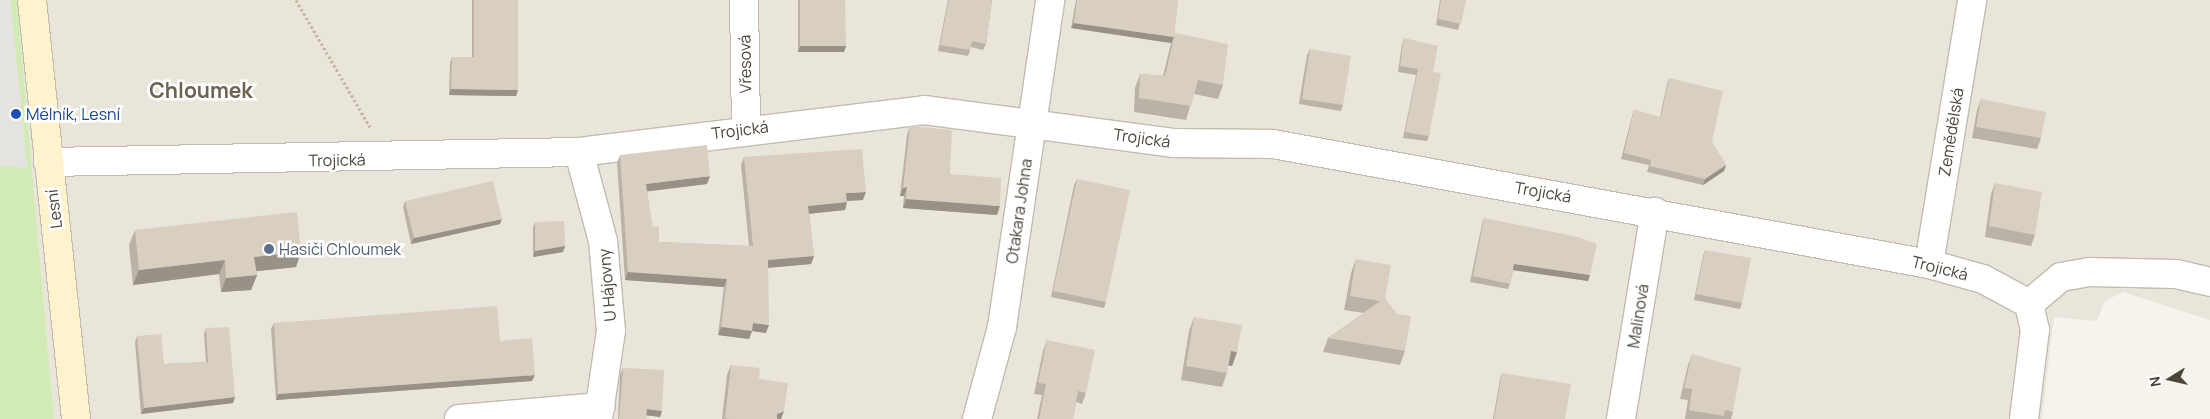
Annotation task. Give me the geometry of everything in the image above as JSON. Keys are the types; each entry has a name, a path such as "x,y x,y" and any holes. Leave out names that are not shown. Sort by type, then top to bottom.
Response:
{"street":[{"name":"Lesní","path":"32,0 76,419"},
{"name":"Vřesová","path":"744,0 746,128"},
{"name":"Otakara Johna","path":"977,419 1002,327 1050,0"},
{"name":"Zemědělská","path":"1929,264 1972,0"},
{"name":"Trojická","path":"48,162 389,159 579,152 746,128 924,110 1031,122 1173,143 1273,144 1654,212 1929,264 1983,279 2029,304"},
{"name":"U Hájovny","path":"579,152 603,242 612,331 599,413"},
{"name":"Malinová","path":"1621,419 1654,212"},
{"path":"2024,419 2035,330 2029,304 2061,276 2090,272 2176,274 2210,282"},
{"path":"459,419 599,413"}],"path":[{"path":"296,0 389,159"}],"shaded area":[{"path":"0,0 10,0 27,168 0,166"},
{"path":"17,0 2210,0 2210,320 2123,292 2105,301 2097,321 2054,317 2042,419 54,419"}],"green space":[{"path":"10,0 17,0 54,419 0,419 0,166 27,167"}],"building":[{"path":"474,0 518,0 518,90 451,89 452,57 474,57"},
{"path":"800,0 845,0 846,46 800,46"},
{"path":"949,0 992,0 986,44 972,41 970,50 940,45"},
{"path":"1077,0 1178,0 1174,37 1074,23"},
{"path":"1441,0 1466,0 1461,24 1438,19"},
{"path":"1175,33 1228,44 1223,85 1198,80 1191,106 1139,98 1140,74 1165,76"},
{"path":"1404,38 1438,46 1433,72 1441,73 1429,136 1405,132 1418,69 1400,66"},
{"path":"1310,49 1351,56 1343,105 1302,99"},
{"path":"1669,78 1723,91 1712,142 1726,165 1705,179 1650,166 1651,160 1624,153 1634,110 1661,117"},
{"path":"1981,99 2046,112 2041,138 1976,127"},
{"path":"910,126 952,130 950,174 1001,178 1000,206 906,199 907,187 903,188"},
{"path":"707,145 710,176 646,184 652,226 659,227 659,242 753,246 744,157 862,149 866,192 846,193 847,202 808,206 814,256 768,260 769,325 753,323 752,331 721,327 727,279 628,272 620,155"},
{"path":"1077,179 1130,190 1106,302 1053,291"},
{"path":"493,181 502,219 414,238 405,201"},
{"path":"1995,183 2042,192 2035,235 1989,226"},
{"path":"297,212 301,252 254,257 257,275 226,278 225,260 139,270 135,230"},
{"path":"1484,218 1578,237 1597,244 1590,275 1514,264 1510,284 1473,276"},
{"path":"564,221 565,246 535,251 535,222"},
{"path":"1705,250 1751,258 1742,303 1696,294"},
{"path":"1356,259 1391,265 1385,298 1397,314 1411,316 1405,351 1328,338 1380,301 1350,296"},
{"path":"497,306 500,341 532,338 535,375 278,394 274,323"},
{"path":"1194,317 1242,325 1237,352 1231,351 1227,373 1186,366"},
{"path":"229,327 235,397 144,408 137,336 161,334 164,364 208,362 206,328"},
{"path":"1047,340 1095,350 1086,393 1078,391 1073,419 1039,419 1046,384 1038,383"},
{"path":"1692,354 1741,368 1733,412 1725,410 1724,416 1689,410 1692,389 1684,388"},
{"path":"731,365 760,368 759,379 788,383 784,411 777,414 777,419 725,418"},
{"path":"623,368 664,370 662,411 647,409 646,419 619,419"},
{"path":"1502,373 1571,384 1565,419 1494,419"}],"place":[{"name":"Mělník, Lesní","path":"16,114"},
{"name":"Hasiči Chloumek","path":"269,249"}],"district":[{"name":"Chloumek","path":"201,90"}]}
